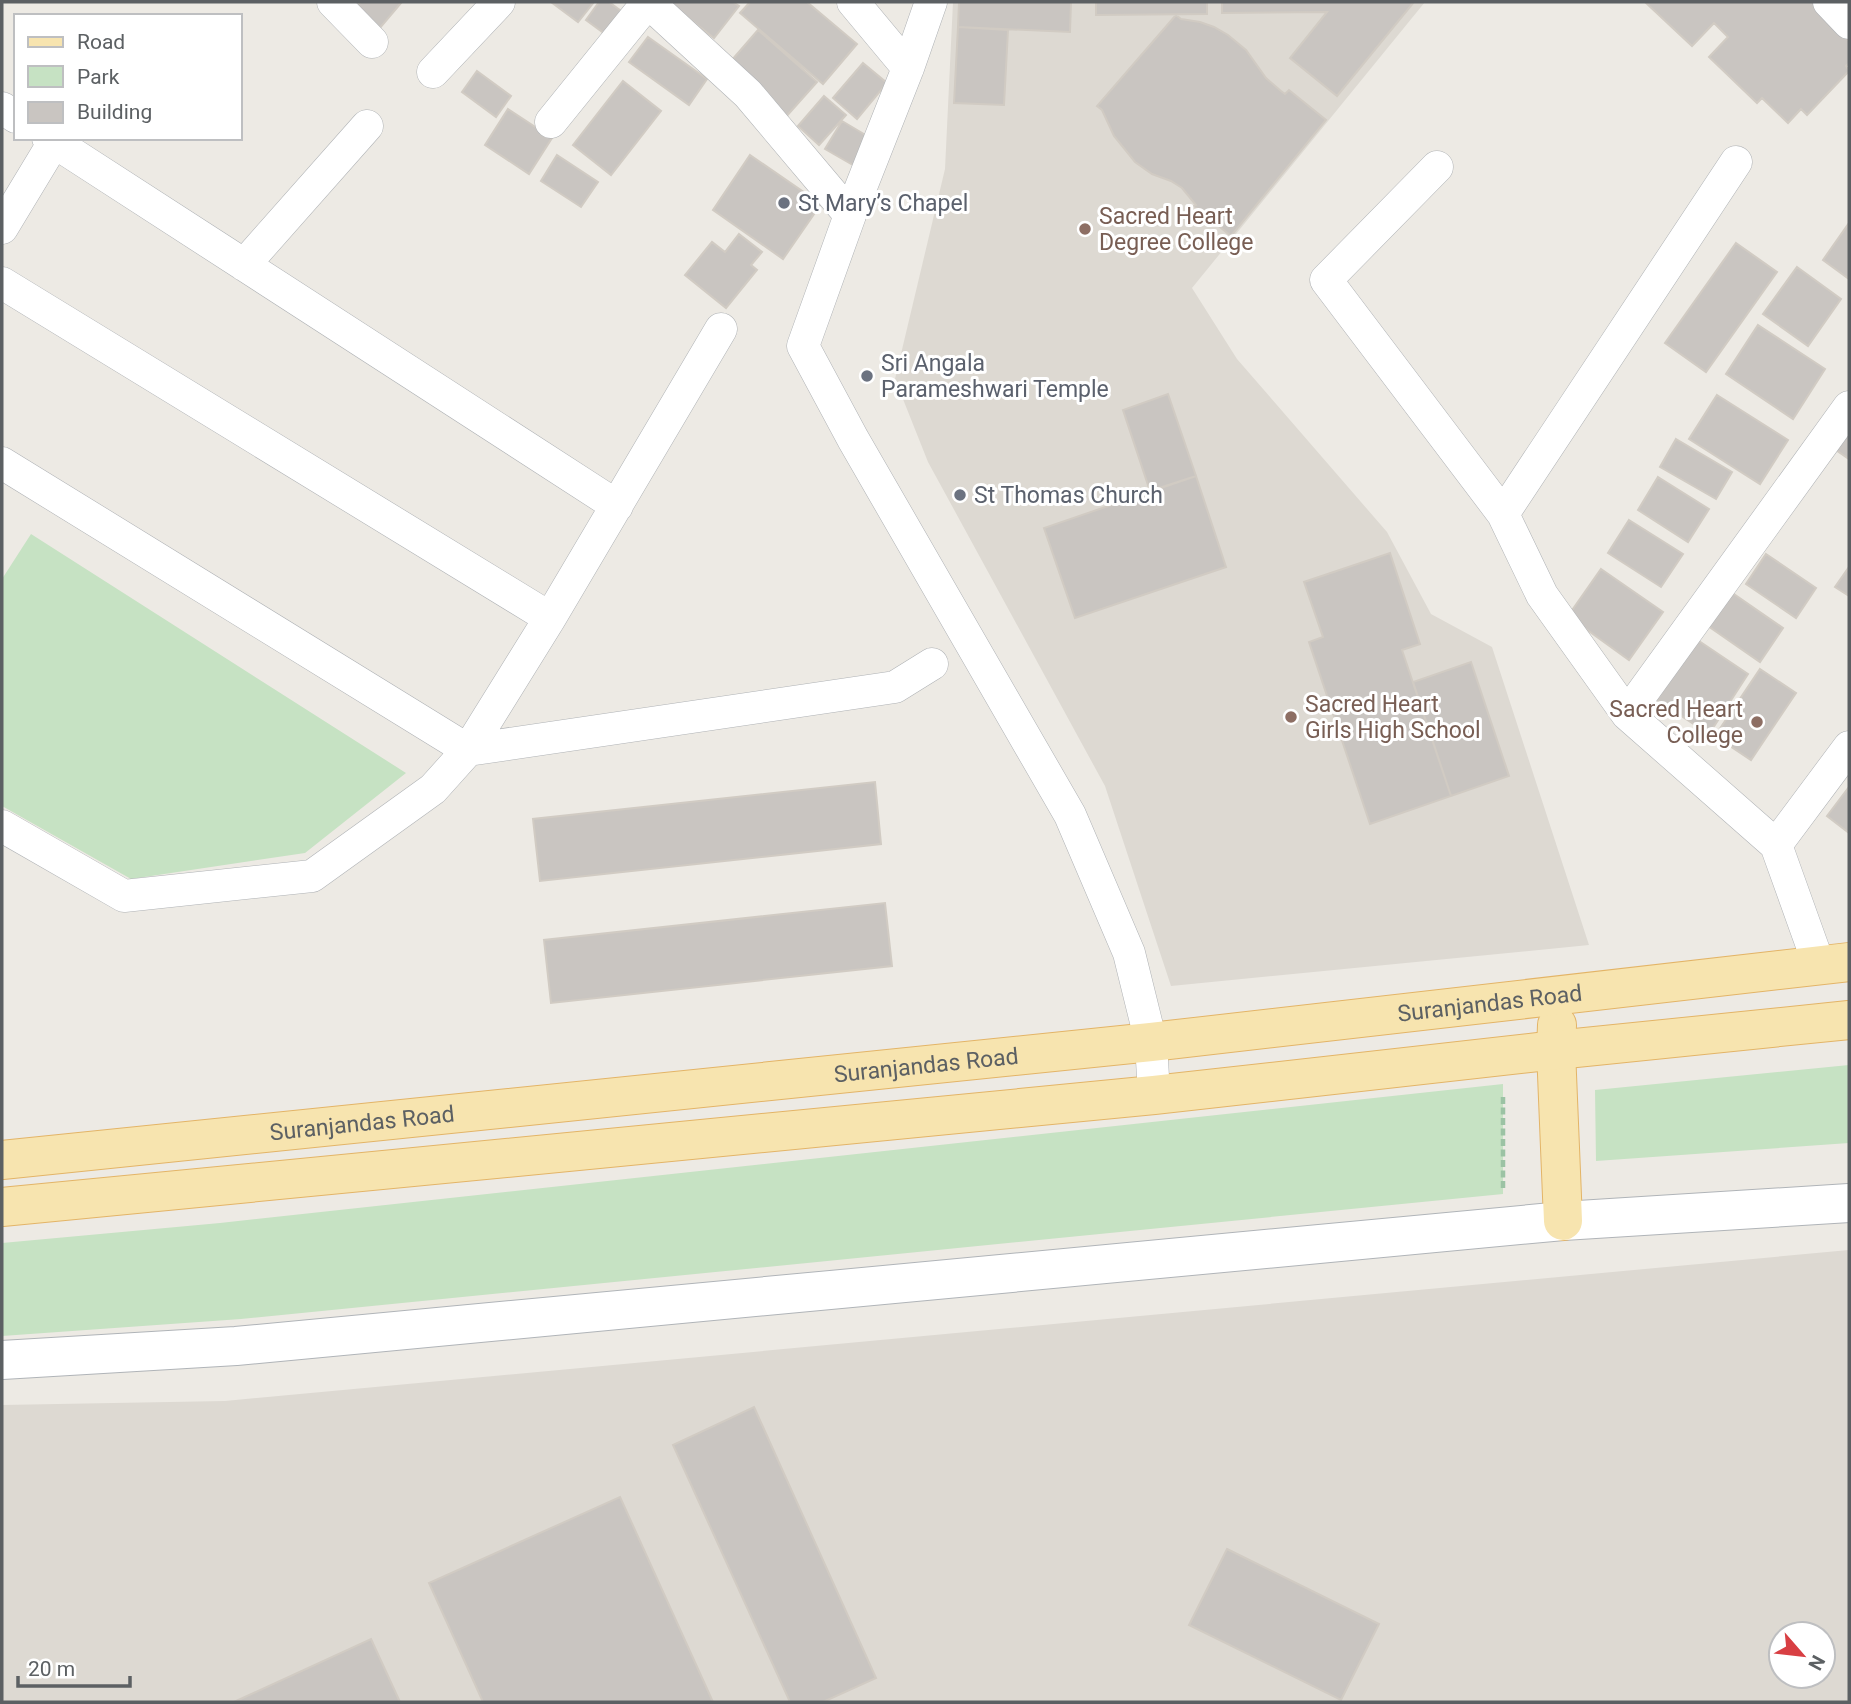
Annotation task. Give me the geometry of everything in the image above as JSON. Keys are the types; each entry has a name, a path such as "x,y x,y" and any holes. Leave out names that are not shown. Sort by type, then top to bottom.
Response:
{"main road":[{"name":"Suranjandas Road","path":"2,1160 1151,1042 1834,964"},
{"path":"1558,995 1556,1050 1563,1221"},
{"path":"2,1208 1154,1095 1849,1020"}],"street":[{"path":"333,2 372,42"},
{"path":"433,72 498,2"},
{"path":"551,122 648,2 748,94 850,215"},
{"path":"853,2 908,68"},
{"path":"931,2 803,346 853,439 1070,815 1129,953 1151,1042 1154,1095"},
{"path":"1829,2 1849,23"},
{"path":"244,265 367,126"},
{"path":"2,228 51,140 617,506"},
{"path":"1503,514 1736,162"},
{"path":"1437,167 1326,280 1503,514 1542,595 1627,715 1776,845 1834,964"},
{"path":"2,283 550,618"},
{"path":"2,825 124,896 312,876 433,789 468,750 550,618 721,329"},
{"path":"1627,715 1849,407"},
{"path":"2,463 468,750 895,687 932,664"},
{"path":"1776,845 1849,747"},
{"path":"2,1360 236,1346 1563,1221 1849,1203"}],"path":[{"path":"1503,1084 1503,1194"}],"shaded area":[{"name":"Sacred Heart Girls High School","path":"953,2 1425,2 1192,288 1237,359 1387,532 1431,614 1492,647 1589,945 1171,986 1105,786 928,462 895,379 945,169"},
{"path":"1849,1250 1849,1702 2,1702 2,1405 225,1401"}],"green space":[{"path":"31,534 406,773 305,853 131,879 2,806 2,579"},
{"path":"1849,1065 1849,1143 1596,1161 1595,1090"},
{"path":"1503,1084 1503,1194 241,1319 2,1336 2,1243 220,1223"}],"building":[{"path":"361,2 401,3 373,36 349,15"},
{"path":"551,2 594,2 578,22"},
{"path":"599,2 609,2 632,19 616,42 586,20"},
{"path":"668,2 733,2 739,6 714,38"},
{"path":"750,2 807,2 857,44 823,84 740,13"},
{"path":"959,2 1071,2 1070,32 958,27"},
{"path":"1096,2 1207,2 1207,14 1096,15"},
{"path":"1222,2 1414,2 1337,96 1290,58 1327,12 1222,13"},
{"path":"1645,2 1820,2 1832,24 1849,41 1849,63 1846,66 1849,71 1807,115 1801,109 1788,123 1762,98 1757,103 1709,57 1728,37 1714,23 1692,46"},
{"path":"1176,15 1181,19 1214,27 1228,35 1246,50 1266,78 1285,94 1289,90 1326,120 1231,236 1194,206 1196,205 1182,188 1152,174 1135,162 1114,136 1102,110 1097,106"},
{"path":"958,27 1008,30 1004,105 954,103"},
{"path":"758,30 817,82 784,119 725,68"},
{"path":"648,37 707,79 689,105 629,62"},
{"path":"863,63 887,83 857,119 833,98"},
{"path":"477,71 511,96 496,117 462,92"},
{"path":"623,81 661,111 611,175 573,145"},
{"path":"824,96 846,115 819,145 798,126"},
{"path":"508,109 552,138 529,174 485,145"},
{"path":"842,121 874,140 858,168 825,149"},
{"path":"557,155 598,182 581,207 541,181"},
{"path":"750,155 821,204 783,259 713,210"},
{"path":"1849,223 1849,279 1823,260"},
{"path":"739,234 762,252 751,265 757,270 726,308 685,275 712,242 725,252"},
{"path":"1736,243 1777,272 1706,372 1665,343"},
{"path":"1797,267 1841,299 1808,346 1763,314"},
{"path":"1758,325 1825,369 1793,419 1726,374"},
{"path":"1168,394 1196,476 1150,491 1123,410"},
{"path":"1717,395 1788,440 1760,484 1689,439"},
{"path":"1849,425 1849,459 1833,448"},
{"path":"1676,439 1732,472 1716,499 1660,467"},
{"path":"1196,476 1226,567 1075,618 1044,528"},
{"path":"1658,477 1709,509 1688,542 1638,510"},
{"path":"1629,520 1683,554 1661,587 1608,553"},
{"path":"1390,553 1420,644 1402,650 1451,796 1370,824 1309,642 1323,637 1304,582"},
{"path":"1766,554 1816,588 1796,618 1746,584"},
{"path":"1849,567 1849,596 1835,587"},
{"path":"1601,569 1663,612 1629,660 1568,616"},
{"path":"1731,592 1783,628 1760,662 1708,626"},
{"path":"1696,639 1748,674 1709,734 1657,700"},
{"path":"1471,662 1509,776 1451,796 1413,682"},
{"path":"1760,669 1796,693 1751,760 1715,736"},
{"path":"875,782 881,844 540,881 533,819"},
{"path":"1849,787 1849,833 1827,816"},
{"path":"885,903 892,966 551,1003 544,940"},
{"path":"754,1407 876,1678 823,1702 790,1702 673,1445"},
{"path":"620,1497 713,1702 483,1702 429,1583"},
{"path":"1227,1549 1379,1624 1341,1700 1189,1625"},
{"path":"371,1639 400,1702 234,1702"}],"place":[{"name":"St Mary’s Chapel","path":"784,203"},
{"name":"Sacred Heart Degree College","path":"1085,229"},
{"name":"Sri Angala Parameshwari Temple","path":"867,376"},
{"name":"St Thomas Church","path":"960,495"},
{"name":"Sacred Heart Girls High School","path":"1291,717"},
{"name":"Sacred Heart College","path":"1757,722"}]}
